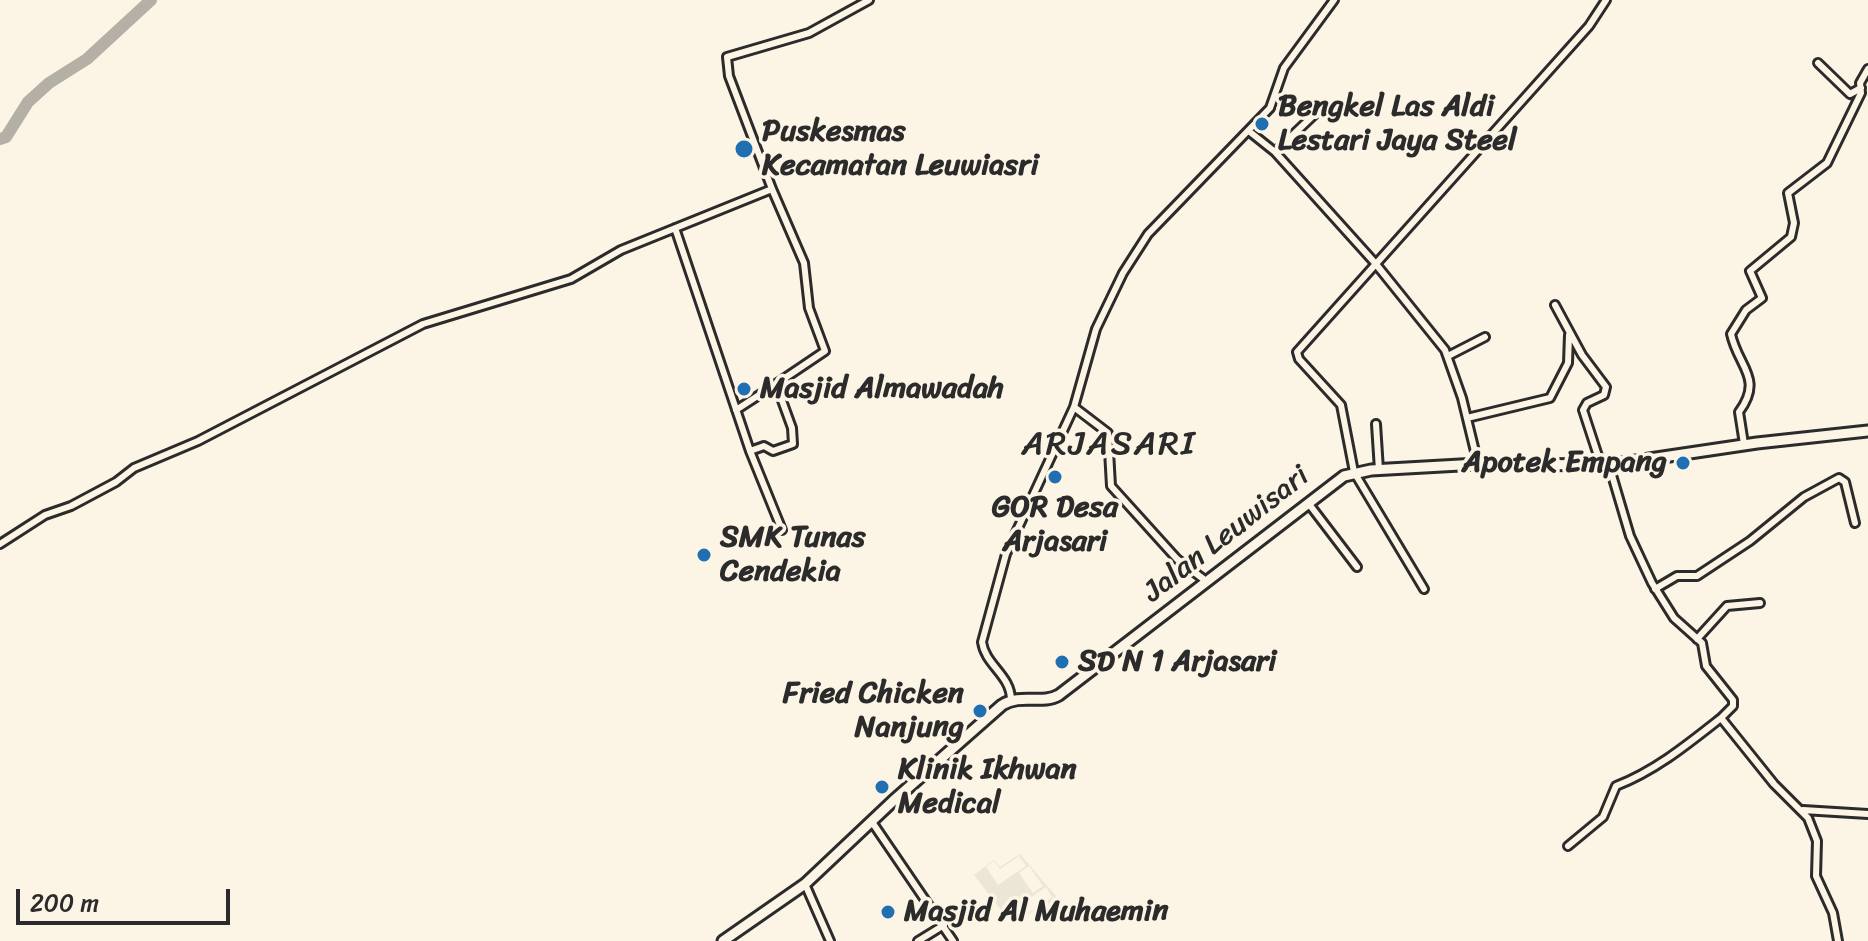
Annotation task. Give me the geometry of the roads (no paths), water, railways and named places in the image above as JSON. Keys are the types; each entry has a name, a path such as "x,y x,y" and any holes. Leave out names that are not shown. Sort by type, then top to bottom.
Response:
{"main road":[{"name":"Jalan Leuwisari","path":"1011,700 1054,698 1337,481 1354,472 1478,464 1605,465 1744,444 1868,431"},
{"path":"723,941 805,884 947,751 1011,700"}],"street":[{"path":"736,410 825,351 809,308 804,263 729,76 727,57 809,33 869,0"},
{"path":"1011,700 1009,684 984,654 982,642 1006,554 1074,407 1100,318 1136,251 1165,216 1270,108 1284,68 1334,0"},
{"path":"1424,589 1354,472 1341,405 1297,355 1375,263 1589,26 1606,0"},
{"path":"1818,63 1850,94 1861,88"},
{"path":"1744,444 1739,412 1749,399 1750,378 1731,334 1746,310 1762,298 1750,271 1790,240 1794,223 1788,193 1828,161 1868,69"},
{"path":"1275,152 1318,111"},
{"path":"1250,132 1275,152 1426,323 1448,356 1478,464"},
{"path":"0,544 45,515 71,506 116,482 134,468 198,441 423,324 571,279 621,250 772,189"},
{"path":"675,228 750,451 782,530"},
{"path":"1555,305 1569,335 1606,387 1604,395 1587,403 1583,410 1630,536 1655,589 1674,618 1705,648 1706,666 1733,700 1733,706 1721,718 1674,755 1633,781 1616,786 1603,817 1568,846"},
{"path":"1467,418 1547,400 1568,363 1569,335"},
{"path":"1448,356 1485,337"},
{"path":"750,451 764,446 773,451 793,444 792,428 776,384"},
{"path":"1074,407 1108,433 1111,486 1172,553 1206,581"},
{"path":"1376,424 1379,470"},
{"path":"1655,589 1677,576 1697,576 1750,541 1804,497 1839,478 1845,482 1855,523"},
{"path":"1309,504 1357,567"},
{"path":"1697,639 1727,606 1760,603"},
{"path":"1721,718 1774,784 1803,810 1817,841 1816,876 1833,913 1838,941"},
{"path":"1803,810 1868,814"},
{"path":"872,822 953,941"},
{"path":"805,884 830,941"},
{"path":"918,941 944,925"}],"waterway":[{"path":"0,139 6,137 28,102 49,83 87,59 151,0"}],"place":[{"name":"Bengkel Las Aldi Lestari Jaya Steel","path":"1262,124"},
{"name":"Puskesmas Kecamatan Leuwiasri","path":"744,149"},
{"name":"Masjid Almawadah","path":"744,389"},
{"name":"Apotek Empang","path":"1683,463"},
{"name":"GOR Desa Arjasari","path":"1055,477"},
{"name":"SMK Tunas Cendekia","path":"704,555"},
{"name":"SD N 1 Arjasari","path":"1062,662"},
{"name":"Fried Chicken Nanjung","path":"980,711"},
{"name":"Klinik Ikhwan Medical","path":"882,787"},
{"name":"Masjid Al Muhaemin","path":"888,912"}],"district":[{"name":"ARJASARI","path":"1109,445"}]}
